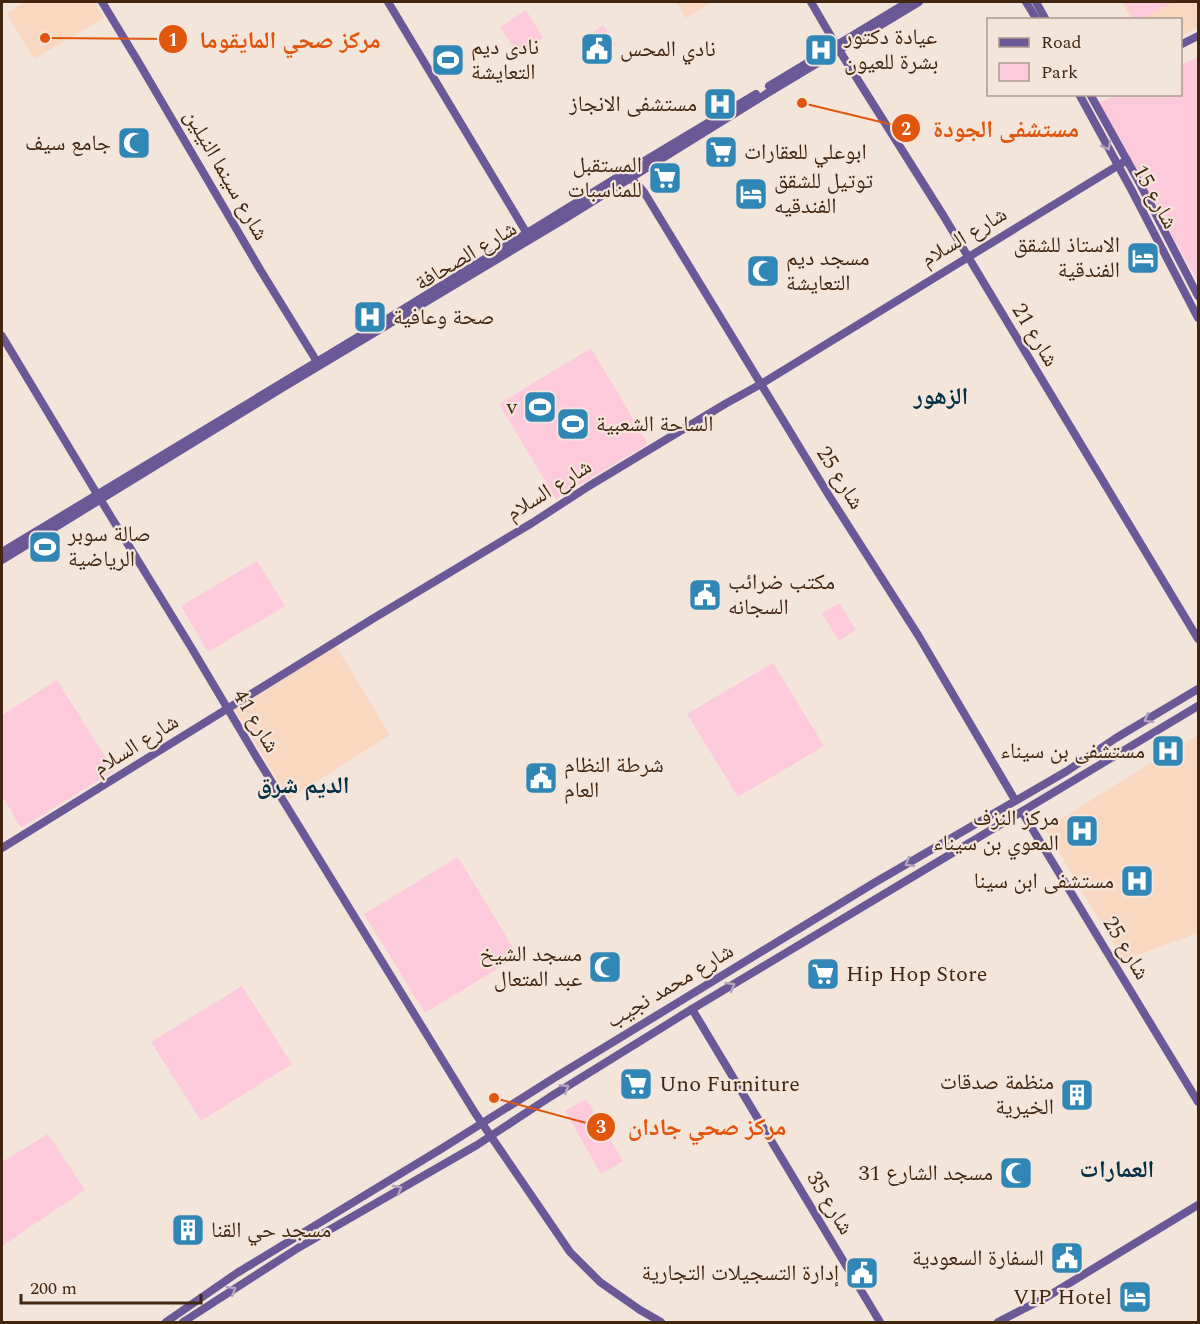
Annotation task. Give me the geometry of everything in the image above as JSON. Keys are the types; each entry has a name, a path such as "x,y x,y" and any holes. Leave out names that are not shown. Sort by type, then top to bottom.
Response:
{"street":[{"name":"شارع سينما النيلين","path":"102,2 318,364"},
{"path":"388,2 528,236"},
{"name":"شارع 21","path":"811,2 943,215 1198,639"},
{"name":"شارع الصحافة","path":"528,236 630,178 908,2"},
{"name":"شارع الصحافة","path":"2,552 98,497 838,47 919,2"},
{"path":"1026,2 1036,18"},
{"path":"1036,2 1045,18"},
{"path":"1182,44 1198,36"},
{"name":"شارع 15","path":"1080,96 1198,318"},
{"path":"1084,104 1094,96"},
{"name":"شارع 15","path":"1095,96 1101,115 1198,296"},
{"name":"شارع السلام","path":"2,848 597,481 761,384 1127,160"},
{"name":"شارع 25","path":"630,178 644,192 828,494 918,635 1015,800"},
{"name":"شارع 41","path":"2,336 447,1069 549,1224 570,1252 600,1282 661,1323"},
{"name":"شارع الصحافة","path":"2,560 98,497"},
{"name":"شارع محمد نجيب","path":"166,1323 245,1268 441,1149 481,1122 874,883 1067,771 1116,738 1198,689"},
{"name":"شارع محمد نجيب","path":"183,1323 298,1248 491,1136 692,1009 1198,706"},
{"name":"شارع 25","path":"1022,812 1198,1102"},
{"name":"شارع 35","path":"692,1009 880,1323"},
{"path":"998,1323 1045,1298 1198,1205"}],"shaded area":[{"path":"26,2 94,2 104,18 34,59 6,13"},
{"path":"676,2 713,2 686,18"},
{"path":"1122,2 1198,2 1198,27 1182,35 1182,18 1130,18"},
{"name":"مستشفى الانجاز","path":"724,94 731,105 716,115 708,103"},
{"path":"336,646 390,735 289,799 233,707"},
{"name":"مستشفى ابن سينا","path":"1198,735 1198,933 1123,960 1045,829"}],"green space":[{"path":"1125,2 1174,2 1143,18 1133,18"},
{"path":"526,10 543,38 517,53 500,27"},
{"path":"603,25 616,44 602,55 588,36"},
{"path":"1198,57 1198,282 1098,103 1115,96 1182,96 1182,65"},
{"name":"الساحة الشعبية","path":"591,348 648,444 556,499 499,404"},
{"path":"257,561 285,606 208,652 181,606"},
{"path":"839,603 856,630 839,641 822,613"},
{"path":"773,663 824,746 738,797 687,714"},
{"path":"57,680 114,771 21,828 2,796 2,715"},
{"path":"458,857 518,956 425,1013 364,914"},
{"path":"242,986 292,1064 201,1121 151,1042"},
{"path":"586,1099 623,1161 601,1174 565,1111"},
{"path":"48,1134 85,1190 2,1246 2,1162"}],"place":[{"name":"مركز صحي المايقوما","path":"45,38"},
{"name":"نادي المحس","path":"597,49"},
{"name":"عيادة دكتور بشرة للعيون","path":"821,50"},
{"name":"نادى ديم التعايشة","path":"448,60"},
{"name":"مستشفى الجودة","path":"802,103"},
{"name":"مستشفى الانجاز","path":"720,104"},
{"name":"جامع سيف","path":"134,143"},
{"name":"ابوعلي للعقارات","path":"721,152"},
{"name":"المستقبل للمناسبات","path":"665,178"},
{"name":"توتيل للشقق الفندقيه","path":"751,194"},
{"name":"الاستاذ للشقق الفندقية","path":"1143,258"},
{"name":"مسجد ديم التعايشة","path":"763,271"},
{"name":"صحة وعافية","path":"370,317"},
{"name":"v","path":"540,407"},
{"name":"الساحة الشعبية","path":"573,424"},
{"name":"صالة سوبر الرياضية","path":"45,547"},
{"name":"مكتب ضرائب السجانه","path":"705,595"},
{"name":"مستشفى بن سيناء","path":"1168,751"},
{"name":"شرطة النظام العام","path":"541,778"},
{"name":"مركز النزف المعوي بن سيناء","path":"1082,831"},
{"name":"مستشفى ابن سينا","path":"1137,881"},
{"name":"مسجد الشيخ عبد المتعال","path":"605,967"},
{"name":"Hip Hop Store","path":"823,974"},
{"name":"Uno Furniture","path":"636,1084"},
{"name":"منظمة صدقات الخيرية","path":"1077,1095"},
{"name":"مركز صحي جادان","path":"494,1098"},
{"name":"مسجد الشارع 31","path":"1016,1173"},
{"name":"مسجد حي القنا","path":"188,1230"},
{"name":"السفارة السعودية","path":"1067,1258"},
{"name":"إدارة التسجيلات التجارية","path":"862,1273"},
{"name":"VIP Hotel","path":"1135,1297"}],"district":[{"name":"الزهور","path":"941,397"},
{"name":"الديم شرق","path":"303,786"},
{"name":"العمارات","path":"1117,1170"}]}
